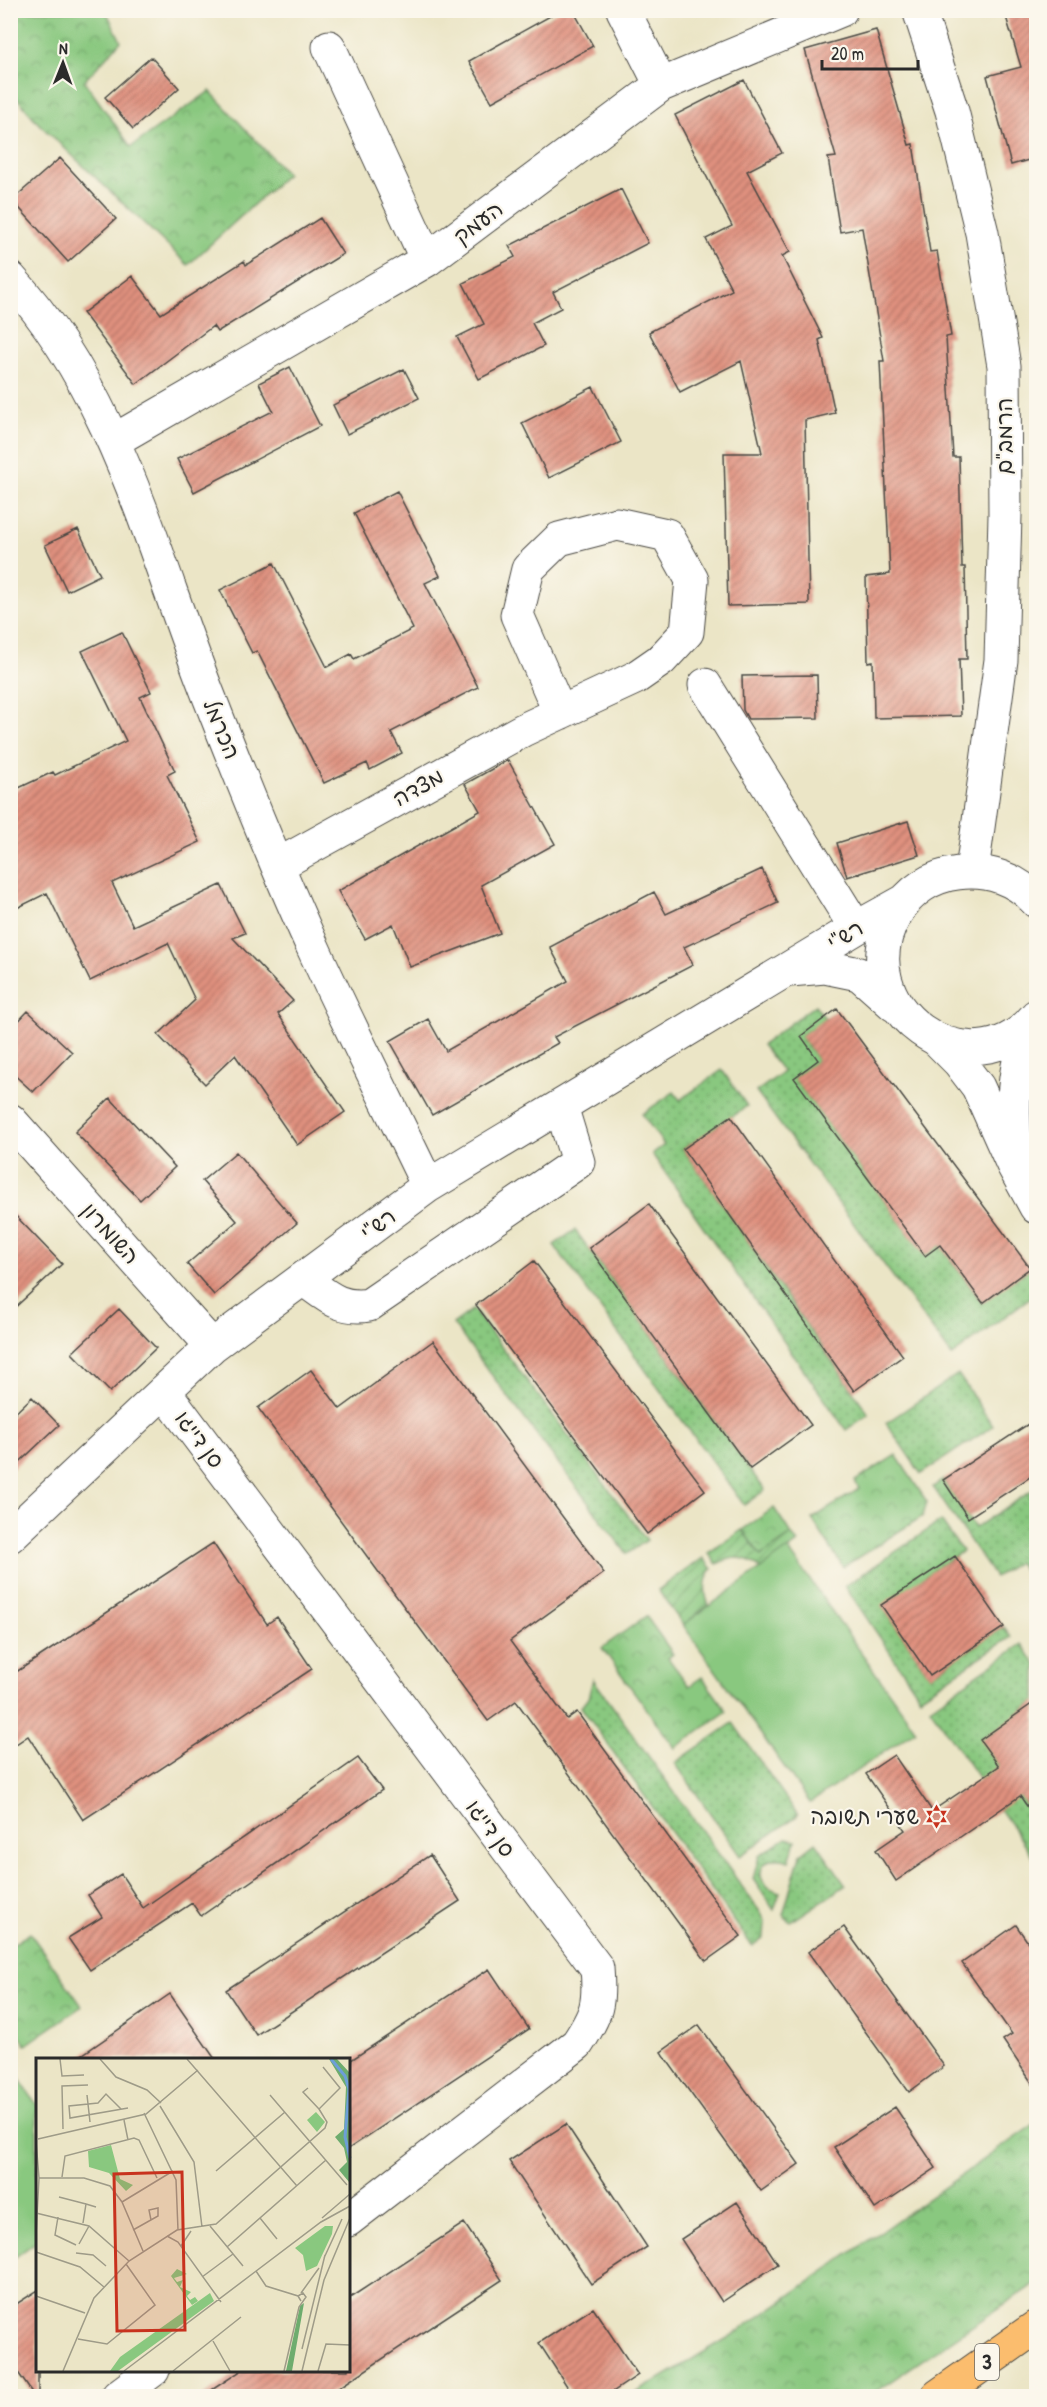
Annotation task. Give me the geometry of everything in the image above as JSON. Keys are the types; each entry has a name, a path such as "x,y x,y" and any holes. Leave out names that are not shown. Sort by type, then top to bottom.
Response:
{"highway":[{"name":"3","path":"938,2397 1036,2327"}],"street":[{"path":"623,10 661,85"},
{"name":"העמק","path":"115,440 427,260 661,85 841,10"},
{"name":"הרמב\"ם","path":"919,10 952,111 982,233 1004,366 1005,515 1000,660 972,871"},
{"path":"329,47 427,260"},
{"name":"הכרמל","path":"10,278 73,361 115,440 208,694 278,865 316,954 428,1186"},
{"path":"617,524 667,535 692,580 687,632 661,660 635,678 560,713 517,615 528,568 559,539 617,524"},
{"path":"705,685 856,928"},
{"name":"מצדה","path":"278,865 523,730 560,713"},
{"path":"896,1007 885,982 882,954 888,927 903,902 923,885 946,874 972,871 992,874 1028,889"},
{"name":"רש\"י","path":"10,1536 212,1346 428,1186 856,928 903,902"},
{"name":"רש\"י","path":"788,970 825,967 859,974 896,1007 914,1027 937,1041"},
{"path":"937,1041 956,1046 976,1047 996,1044 1014,1036 1033,1020"},
{"path":"1033,1020 1022,1046 1017,1071 1014,1131 1023,1178 1036,1206"},
{"path":"937,1041 959,1062 978,1087 1013,1165 1036,1206"},
{"path":"303,1279 334,1300 351,1308 369,1305 578,1162 561,1106"},
{"name":"השומרון","path":"10,1120 212,1346"},
{"name":"סן דייגו","path":"164,1391 597,1968 600,1995 593,2020 577,2043 350,2218"},
{"path":"118,2397 152,2371"}],"green space":[{"path":"10,11 106,11 121,41 84,81 131,147 210,91 287,174 188,265 39,124 11,91"},
{"path":"815,1005 825,1018 801,1036 818,1060 794,1078 925,1256 940,1245 982,1303 1030,1268 1036,1278 1036,1293 952,1356 756,1092 783,1072 762,1045"},
{"path":"722,1070 747,1106 683,1149 869,1414 846,1430 652,1154 664,1145 642,1114 674,1092 680,1100"},
{"path":"575,1230 765,1490 744,1505 554,1245"},
{"path":"473,1309 647,1540 627,1554 453,1324"},
{"path":"958,1374 993,1426 921,1474 886,1423"},
{"path":"896,1455 927,1502 923,1516 843,1567 812,1519 859,1489 855,1481"},
{"path":"943,1480 975,1528 1036,1488 1036,1589 1018,1562 995,1577 933,1487"},
{"path":"774,1508 792,1535 761,1556 742,1530"},
{"path":"941,1521 962,1551 882,1606 930,1676 1004,1627 1011,1637 920,1697 845,1586"},
{"path":"742,1530 761,1556 792,1535 798,1543 760,1569 750,1561 740,1558 728,1559 717,1564 708,1553"},
{"path":"788,1549 916,1730 810,1803 683,1625"},
{"path":"703,1558 712,1569 705,1586 709,1605 683,1625 658,1590"},
{"path":"646,1616 673,1654 668,1658 689,1686 702,1677 727,1711 675,1748 602,1648"},
{"path":"1022,1644 1036,1665 1036,1701 981,1740 1030,1810 1036,1807 1036,1861 930,1708"},
{"path":"593,1679 761,1913 765,1922 764,1937 752,1946 581,1707 588,1698"},
{"path":"733,1723 798,1815 740,1856 675,1763"},
{"path":"786,1838 796,1840 789,1861 771,1860 765,1864 761,1875 770,1888 780,1892 774,1910 753,1879 759,1856"},
{"path":"816,1842 846,1885 791,1922 783,1915 800,1855"},
{"path":"30,1933 82,2006 26,2045 11,2023 10,1946"},
{"path":"11,2067 36,2104 36,2242 11,2260"},
{"path":"1036,2123 1036,2283 869,2396 631,2396 739,2331"}],"building":[{"path":"561,10 573,10 593,46 492,102 469,61"},
{"path":"1004,10 1036,10 1036,158 1011,165 987,76 1021,67"},
{"path":"876,30 909,145 913,144 930,252 937,251 951,336 946,337 953,457 959,457 962,567 965,567 967,659 959,659 961,716 874,718 873,661 868,662 866,577 890,574 880,361 884,361 862,228 840,232 828,158 836,157 805,50"},
{"path":"151,57 179,88 133,129 105,97"},
{"path":"744,80 782,153 747,171 790,252 782,256 823,338 819,340 835,413 805,420 809,604 728,606 724,453 762,453 741,361 680,392 649,332 732,290 706,239 732,226 675,115"},
{"path":"60,158 116,219 68,262 12,200"},
{"path":"621,189 648,243 553,292 561,308 532,323 544,346 479,379 457,337 484,324 463,283 515,257 509,246"},
{"path":"320,218 343,254 217,332 213,326 136,384 83,313 132,276 161,314 244,261 246,265"},
{"path":"290,367 320,426 194,492 177,459 273,411 259,383"},
{"path":"404,369 419,398 347,434 333,405"},
{"path":"593,387 621,442 549,478 522,423"},
{"path":"397,491 440,576 425,583 478,687 391,732 402,753 370,770 367,763 324,783 257,651 252,653 220,590 274,563 327,667 351,654 354,659 413,629 354,513"},
{"path":"78,529 100,575 67,591 45,545"},
{"path":"122,632 151,692 140,697 175,771 167,775 200,842 112,883 133,926 221,885 245,933 233,938 293,1001 278,1014 345,1112 297,1145 235,1055 205,1084 158,1035 195,1000 168,943 90,981 47,893 17,908 10,893 10,792 53,772 55,775 126,741 82,651"},
{"path":"817,675 818,718 748,719 743,710 742,676"},
{"path":"508,760 555,844 481,885 500,933 410,967 393,924 365,939 338,891 480,811 465,784"},
{"path":"908,821 919,855 847,877 837,843"},
{"path":"762,869 778,903 684,947 693,965 554,1037 558,1043 432,1115 390,1041 428,1019 446,1051 568,981 550,947 654,892 666,914"},
{"path":"837,1009 1030,1268 983,1303 940,1245 925,1256 794,1078 818,1060 801,1036"},
{"path":"28,1011 72,1052 33,1092 10,1071 10,1030"},
{"path":"110,1098 175,1167 140,1200 75,1132"},
{"path":"731,1116 903,1356 854,1391 683,1149"},
{"path":"236,1152 297,1223 214,1295 187,1264 237,1221 202,1181"},
{"path":"649,1204 811,1425 750,1469 589,1248"},
{"path":"10,1210 62,1264 10,1312"},
{"path":"534,1261 705,1490 647,1534 476,1305"},
{"path":"119,1309 156,1348 110,1392 72,1353"},
{"path":"433,1341 604,1573 510,1641 567,1719 577,1712 741,1936 706,1961 516,1701 488,1721 258,1408 311,1370 340,1409"},
{"path":"32,1397 59,1425 10,1471 10,1418"},
{"path":"1036,1419 1036,1473 968,1518 943,1480"},
{"path":"213,1543 267,1624 277,1617 312,1669 83,1820 28,1736 10,1748 10,1676"},
{"path":"955,1556 1004,1627 930,1676 881,1605"},
{"path":"1036,1701 1036,1819 1020,1796 896,1881 876,1850 905,1830 866,1774 894,1755 932,1811 999,1766 980,1740"},
{"path":"358,1758 382,1790 201,1916 192,1903 90,1970 68,1938 102,1917 88,1895 121,1874 143,1908"},
{"path":"430,1855 460,1901 256,2035 226,1990"},
{"path":"1016,1925 1036,1954 1036,2089 1003,2040 1012,2034 962,1963"},
{"path":"844,1927 944,2066 909,2092 808,1952"},
{"path":"489,1969 529,2029 350,2148 350,2061"},
{"path":"170,1994 214,2058 77,2058"},
{"path":"699,2025 799,2164 761,2191 661,2052"},
{"path":"895,2107 936,2168 875,2209 834,2147"},
{"path":"566,2124 647,2247 591,2284 509,2161"},
{"path":"737,2202 778,2264 722,2302 681,2239"},
{"path":"464,2223 502,2280 325,2397 201,2397 240,2371 350,2371 350,2298"},
{"path":"36,2291 38,2397 35,2397 10,2361 10,2308"},
{"path":"593,2308 638,2375 605,2397 574,2397 539,2343"}],"place":[{"name":"שערי תשובה","path":"937,1816"}]}
